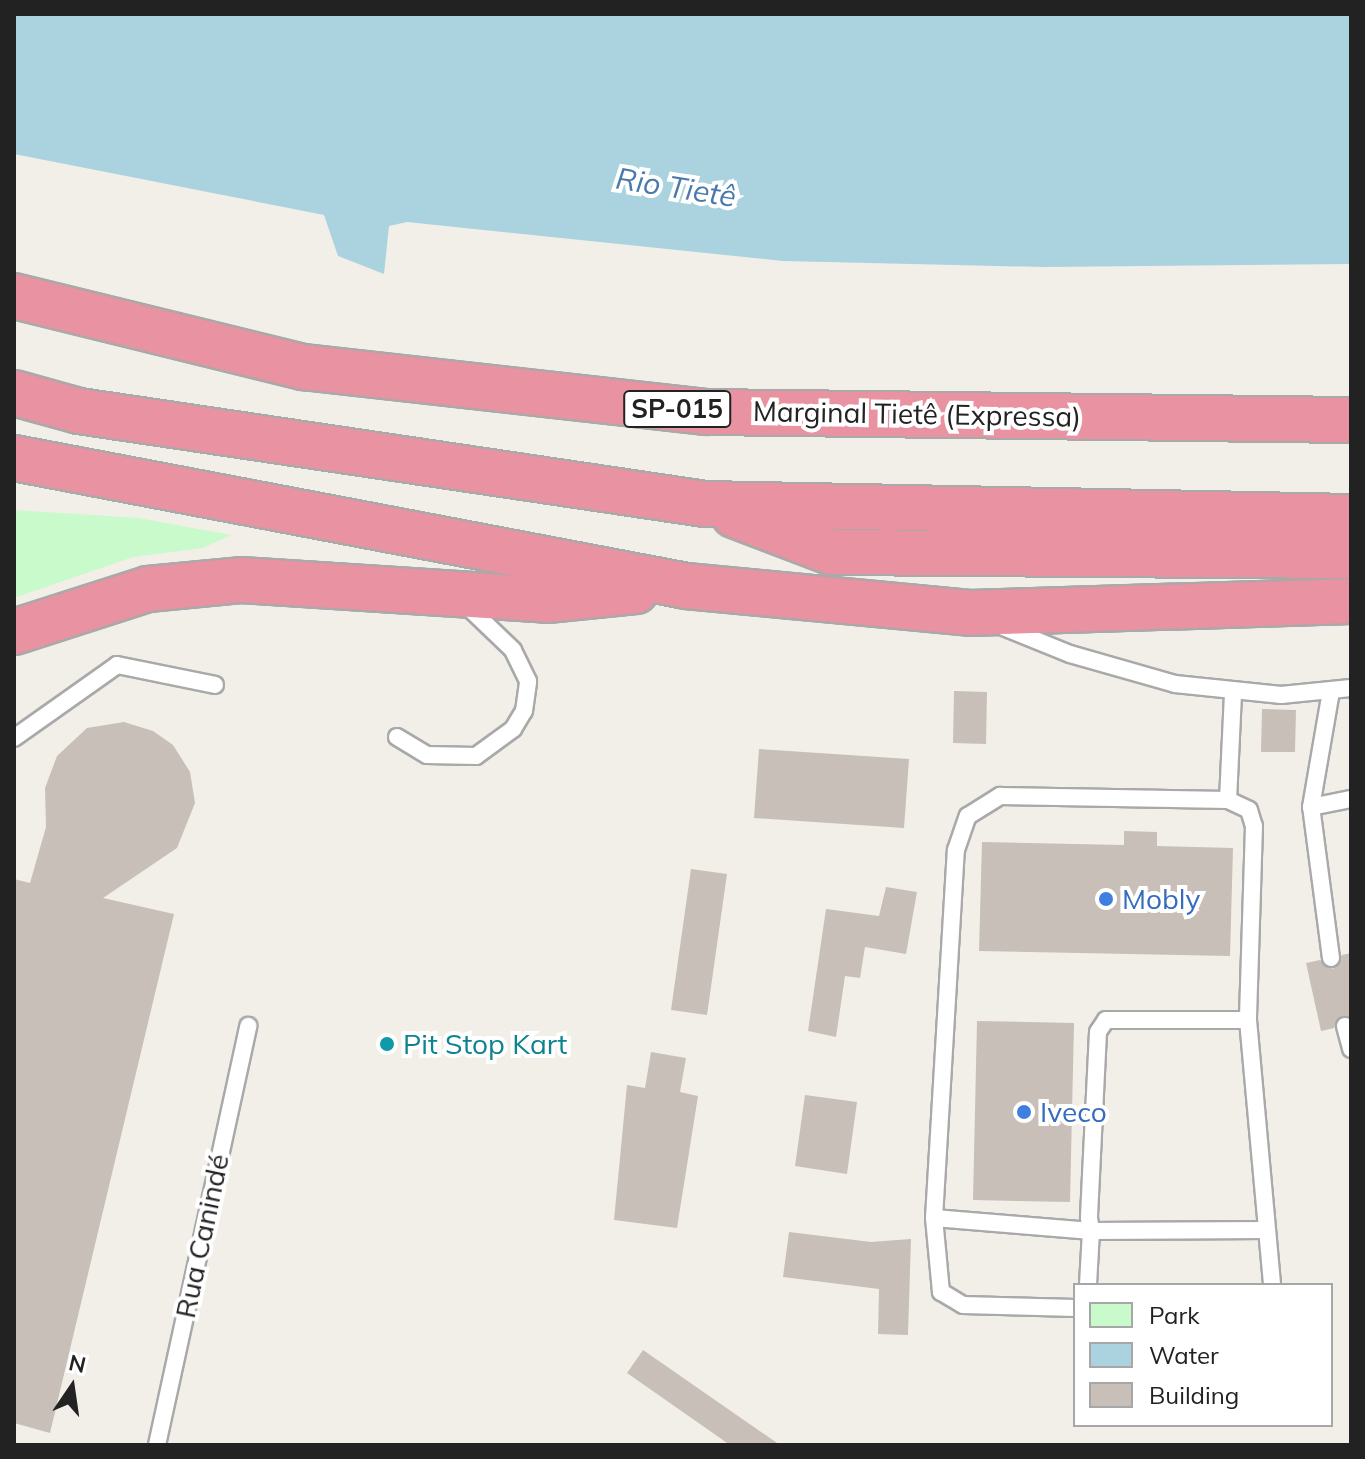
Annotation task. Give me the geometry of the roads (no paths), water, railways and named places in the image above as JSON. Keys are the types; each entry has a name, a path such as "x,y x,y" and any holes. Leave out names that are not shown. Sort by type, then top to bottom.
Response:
{"highway":[{"name":"Marginal Tietê (Expressa)","path":"14,296 304,367 705,412 1351,420"},
{"path":"14,393 79,411 705,504 1351,517"},
{"path":"14,458 686,586 970,613 1351,601"},
{"path":"705,504 831,552 1351,556"},
{"path":"14,632 148,589 241,580 457,597 547,600 686,586"}],"lane":[{"path":"397,737 427,755 476,756 513,729 524,711 528,681 513,650 457,597"},
{"path":"970,613 1123,671 1233,693 1351,688"},
{"path":"14,738 117,665 215,685"},
{"path":"1331,691 1311,807 1331,958"},
{"path":"1228,800 1233,693"},
{"path":"1073,1308 950,1301 941,1292 934,1218 956,850 968,816 1000,796 1228,800 1249,810 1254,826 1248,1020 1272,1283"},
{"path":"1311,807 1351,799"},
{"path":"1088,1283 1098,1032 1106,1020 1248,1020"},
{"name":"Rua Canindé","path":"157,1445 248,1026"},
{"path":"1345,1026 1351,1049"},
{"path":"934,1218 1091,1231 1266,1230"}],"water":[{"name":"Rio Tietê","path":"14,14 1351,14 1351,264 1044,267 783,261 407,222 389,226 384,274 338,256 324,215 14,154"}],"place":[{"name":"Mobly","path":"1106,899"},
{"name":"Pit Stop Kart","path":"387,1044"},
{"name":"Iveco","path":"1024,1112"}]}
